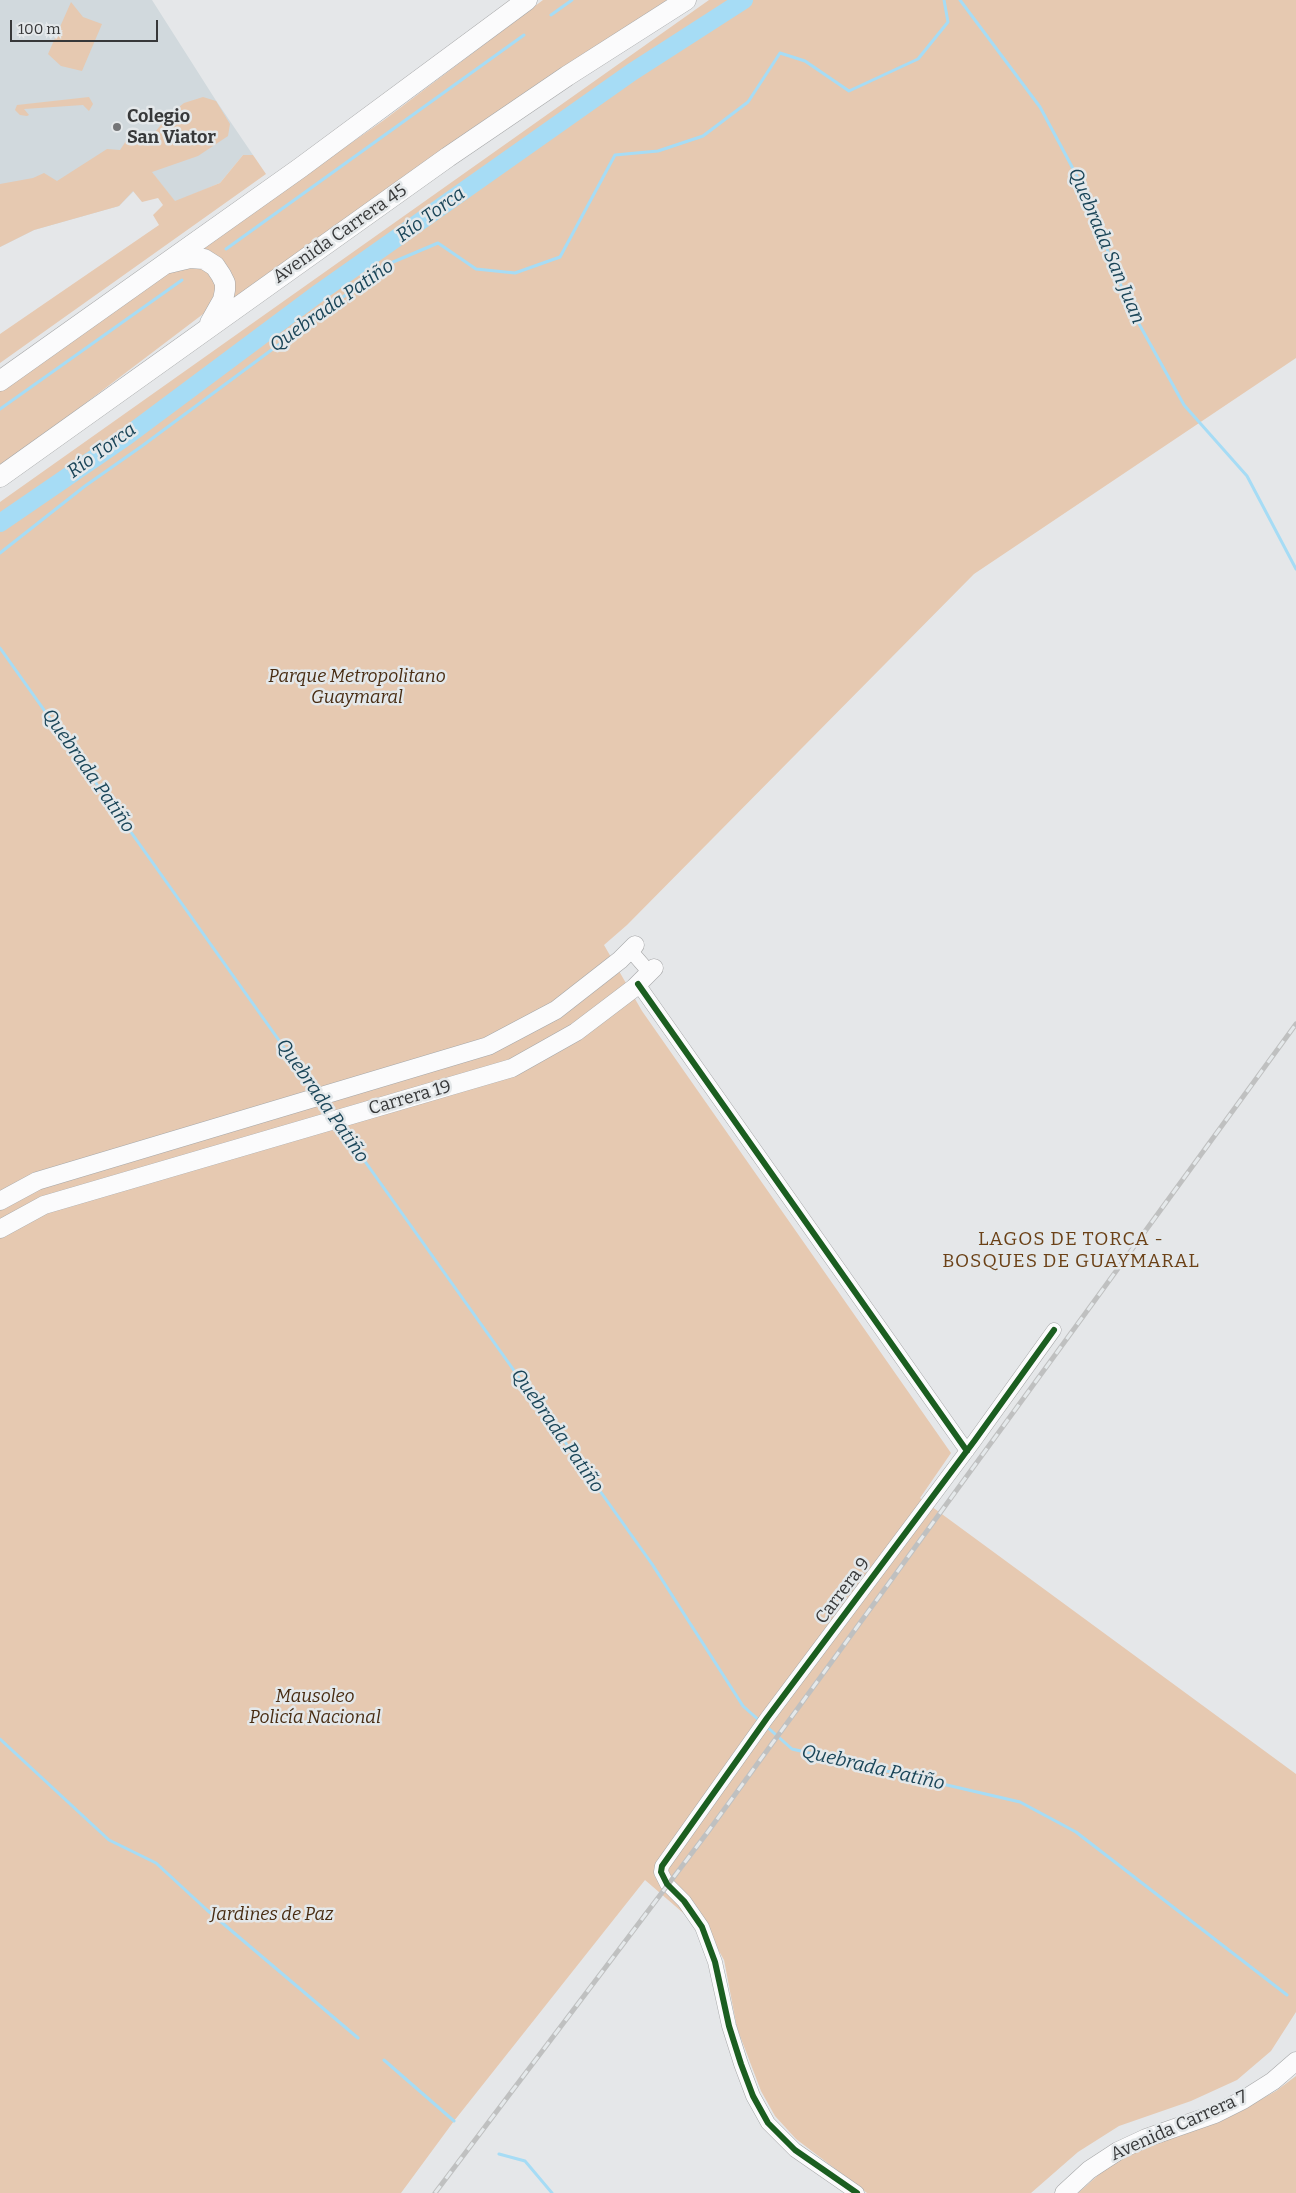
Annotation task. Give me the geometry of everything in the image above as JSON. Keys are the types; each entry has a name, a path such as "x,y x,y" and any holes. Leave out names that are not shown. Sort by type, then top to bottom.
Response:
{"highway":[{"name":"Avenida Carrera 45","path":"0,477 448,157 567,76 686,0"},
{"path":"0,381 300,168 524,1"},
{"path":"160,266 190,258 204,259 214,266 225,283 225,290 222,300 206,329"}],"main road":[{"name":"Carrera 19","path":"0,1201 37,1181 488,1046 556,1010 633,948"},
{"name":"Carrera 19","path":"0,1229 44,1205 512,1068 576,1032 647,975"},
{"name":"Avenida Carrera 7","path":"1064,2193 1089,2170 1118,2151 1146,2138 1215,2114 1243,2100 1273,2081 1296,2061"}],"street":[{"path":"633,948 647,975 967,1450"},
{"name":"Carrera 9","path":"857,2193 795,2150 768,2123 753,2096 728,2026 715,1962 702,1928 684,1900 667,1884 661,1872 662,1866 767,1718 1054,1330"}],"shaded area":[{"name":"Colegio San Viator","path":"0,0 152,0 253,155 243,155 220,183 175,202 152,173 119,206 34,230 0,247"}],"green space":[{"path":"543,0 667,0 477,125 229,306 231,288 194,253 384,120"},
{"name":"Parque Metropolitano Guaymaral","path":"709,0 1296,0 1296,358 974,574 627,925 604,945 642,1011 951,1453 920,1498 1296,1774 1296,2012 1271,2051 1237,2080 1191,2101 1119,2126 1078,2152 1031,2193 867,2193 796,2139 775,2116 761,2091 737,2028 724,1960 711,1937 645,1880 454,2121 401,2193 0,2193 0,502"},
{"path":"71,2 83,17 102,24 82,71 61,66 48,54"},
{"path":"89,97 93,104 89,111 83,105 24,109 29,115 27,116 20,115 15,110 17,105"},
{"path":"203,97 216,101 230,124 228,136 198,156 152,172 175,201 220,183 243,155 253,155 266,174 0,363 0,334 159,225 153,215 163,205 158,198 142,202 133,191 119,206 34,230 0,247 0,184 33,178 44,173 57,181 107,149 120,150 130,135 151,137 169,115 184,103"},
{"path":"202,264 220,283 211,308 0,468 0,391 174,269"},
{"path":"1296,2076 1296,2193 1078,2193 1104,2170 1146,2145 1235,2114 1276,2091"}],"waterway":[{"path":"551,15 572,0"},
{"name":"Río Torca","path":"0,523 127,436 320,292 632,72 744,0"},
{"name":"Quebrada Patiño","path":"0,553 85,486 386,265 438,243 476,269 515,273 560,257 615,155 658,151 703,136 748,102 780,53 805,61 849,91 918,59 948,22 944,0"},
{"name":"Quebrada San Juan","path":"960,0 1040,107 1085,191 1128,304 1184,405 1247,476 1296,569"},
{"path":"226,249 524,35"},
{"path":"0,409 182,280"},
{"name":"Quebrada Patiño","path":"0,648 315,1091"},
{"name":"Quebrada Patiño","path":"322,1101 331,1114"},
{"name":"Quebrada Patiño","path":"339,1125 652,1564 743,1706 761,1722"},
{"name":"Quebrada Patiño","path":"766,1726 792,1749 1020,1802 1076,1832 1287,1995"},
{"path":"0,1739 109,1840 156,1863 207,1910 358,2038"},
{"path":"384,2060 454,2121"},
{"path":"499,2154 525,2161 552,2193"}],"railway":[{"path":"435,2193 707,1833 1296,1024"}],"cycle path":[{"path":"638,984 967,1451"},
{"path":"857,2193 795,2150 768,2123 753,2096 741,2064 729,2026 715,1962 702,1927 684,1901 667,1884 661,1872 662,1866 767,1718 975,1440 1054,1330"}],"place":[{"name":"Colegio San Viator","path":"117,127"}],"district":[{"name":"LAGOS DE TORCA - BOSQUES DE GUAYMARAL","path":"1071,1251"}],"park label":[{"name":"Mausoleo Policía Nacional","path":"315,1707"},
{"name":"Jardines de Paz","path":"272,1915"}]}
